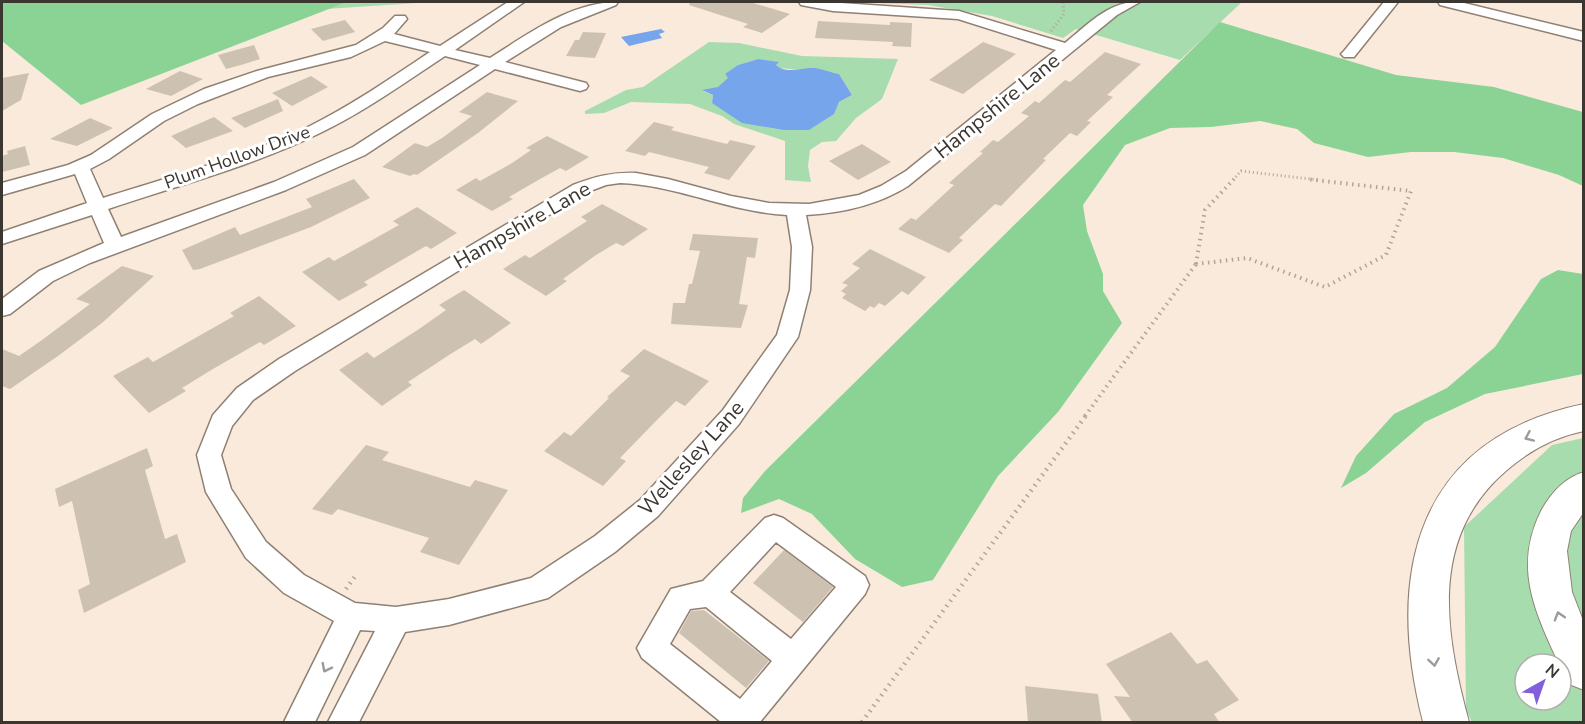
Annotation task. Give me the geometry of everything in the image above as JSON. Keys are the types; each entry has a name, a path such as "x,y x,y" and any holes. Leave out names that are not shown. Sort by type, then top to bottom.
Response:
{"highway":[{"path":"1446,723 1434,666 1428,604 1432,556 1446,516 1466,483 1501,453 1528,437 1584,417"},
{"path":"1584,487 1561,511 1548,542 1546,573 1564,629 1584,669"}],"street":[{"name":"Plum Hollow Drive","path":"2,238 276,147 316,129 365,102 516,2"},
{"path":"2,309 46,276 116,246 280,186 359,151 421,112 491,63 556,24 611,2"},
{"path":"806,2 833,7 959,15 1068,49"},
{"name":"Hampshire Lane","path":"349,602 294,584 256,550 219,492 209,454 221,422 245,394 287,365 579,189 607,179 651,181 769,210 796,210 850,203 884,192 912,175 1112,12 1133,2"},
{"path":"1349,54 1391,2"},
{"path":"1445,2 1584,37"},
{"path":"2,189 100,158 157,118 208,94 281,69 353,53 384,36 400,19"},
{"path":"384,36 580,86"},
{"path":"80,166 116,246"},
{"name":"Wellesley Lane","path":"349,602 396,620 449,612 538,589 605,544 649,508 731,417 788,337 800,290 802,247 796,210"},
{"path":"774,526 855,585 742,720 651,648 681,598 710,593 774,526"},
{"path":"710,593 794,659"},
{"path":"299,723 349,602"},
{"path":"343,723 396,620"}],"path":[{"path":"1063,2 1064,15 1051,30 1068,49"},
{"path":"862,723 1196,264 1205,210 1241,171 1411,191 1386,255 1325,287 1246,258 1196,264"},
{"path":"349,602 356,575"}],"green space":[{"path":"2,2 347,2 81,105 2,41"},
{"path":"347,2 432,2 326,9"},
{"path":"851,2 1242,2 1180,60 1076,29 1063,38 992,16 928,5"},
{"path":"1220,22 1396,75 1494,87 1583,112 1583,186 1559,175 1503,158 1454,152 1411,152 1368,157 1314,143 1297,129 1260,121 1211,127 1170,128 1125,145 1083,205 1087,231 1103,274 1103,291 1122,323 1058,412 998,476 933,580 902,587 855,559 812,514 779,499 741,513 743,498 765,471"},
{"path":"709,42 739,43 802,56 898,59 882,99 856,118 836,141 822,142 810,150 808,166 811,182 785,180 785,141 734,124 722,116 690,104 631,102 604,113 585,114 585,111 626,90 643,87","holes":["758,59 778,62 776,65 780,68 839,74 852,95 839,102 833,114 812,128 712,103 713,95 703,91 718,88 729,78 725,75 738,65"]},
{"path":"1558,270 1583,274 1583,374 1485,394 1425,422 1366,473 1341,488 1356,456 1394,414 1447,388 1495,347 1541,279"},
{"path":"1583,438 1583,722 1472,722 1466,710 1464,527 1552,445"}],"water":[{"path":"661,29 665,32 659,34 662,38 629,46 621,37"},
{"path":"758,59 779,62 776,65 785,70 815,68 839,74 852,95 839,102 834,114 809,130 784,130 742,123 712,103 713,95 702,90 718,87 728,78 725,74 738,65"}],"building":[{"path":"690,2 750,2 790,14 762,33 743,27 748,24 689,5"},
{"path":"345,20 355,32 323,41 311,29"},
{"path":"818,21 890,25 890,22 912,23 911,47 892,46 893,42 815,38"},
{"path":"583,32 606,33 595,58 566,56 575,40 579,40"},
{"path":"983,42 1016,54 963,94 929,80"},
{"path":"254,45 260,59 241,65 226,69 218,55"},
{"path":"1105,52 1141,64 1107,95 1113,97 1087,121 1091,122 1077,136 1070,133 1001,206 995,204 959,238 963,240 949,253 898,229 911,218 916,220 954,185 949,183 983,153 980,152 993,140 998,142 1029,116 1021,113 1035,101 1039,103 1065,80 1070,82"},
{"path":"180,71 203,79 171,96 146,89"},
{"path":"29,73 21,100 2,111 2,78"},
{"path":"311,76 328,87 292,106 272,93"},
{"path":"487,92 518,101 478,133 417,175 410,176 382,167 415,143 427,147 442,138 472,116 459,112"},
{"path":"278,99 283,111 245,128 231,118"},
{"path":"214,117 233,131 186,148 171,136"},
{"path":"90,118 113,128 77,146 50,139"},
{"path":"654,122 674,127 671,130 727,144 730,140 756,146 729,180 704,173 709,167 649,152 645,156 625,151"},
{"path":"547,136 589,157 566,171 560,168 540,179 509,197 513,199 492,211 456,190 476,178 480,181 512,163 531,150 526,148"},
{"path":"862,144 891,162 858,180 829,161"},
{"path":"25,146 30,165 2,172 2,156 8,154 7,151"},
{"path":"354,179 370,198 311,227 200,269 193,270 182,250 235,227 240,235 312,207 306,199"},
{"path":"602,204 648,229 623,246 616,243 596,255 563,279 567,281 546,296 503,269 525,255 530,258 587,221 581,217"},
{"path":"417,207 457,233 431,249 426,246 364,282 368,285 339,301 302,272 329,257 334,261 399,225 393,221"},
{"path":"693,234 758,238 755,258 747,257 739,304 748,305 741,328 671,324 673,303 685,303 689,284 692,284 700,251 689,250"},
{"path":"870,249 926,277 908,295 902,291 885,306 879,303 874,308 870,306 865,311 842,298 846,294 841,291 848,285 842,283 860,268 852,264"},
{"path":"122,266 154,276 102,323 58,356 10,389 2,386 2,349 19,356 90,304 76,299"},
{"path":"464,290 511,323 481,344 475,339 449,355 408,382 412,385 382,406 339,370 367,352 374,358 446,310 439,305"},
{"path":"259,296 296,326 264,345 260,342 213,369 182,388 186,391 149,413 113,376 148,357 153,362 234,316 230,313"},
{"path":"644,349 709,381 685,406 676,401 620,458 626,461 603,486 544,451 564,432 571,436 609,398 607,397 630,376 620,371"},
{"path":"366,445 389,452 382,460 470,487 475,480 508,490 459,565 420,552 429,538 338,509 332,515 312,509"},
{"path":"147,448 153,466 145,470 165,539 177,534 186,562 84,613 78,590 90,584 72,501 59,507 55,489"},
{"path":"784,550 833,587 803,622 753,583"},
{"path":"704,610 769,661 746,688 679,633 691,611"},
{"path":"1171,632 1197,664 1207,660 1239,700 1214,714 1220,723 1133,723 1114,696 1130,697 1106,664"},
{"path":"1025,686 1098,694 1102,723 1028,723"}]}
